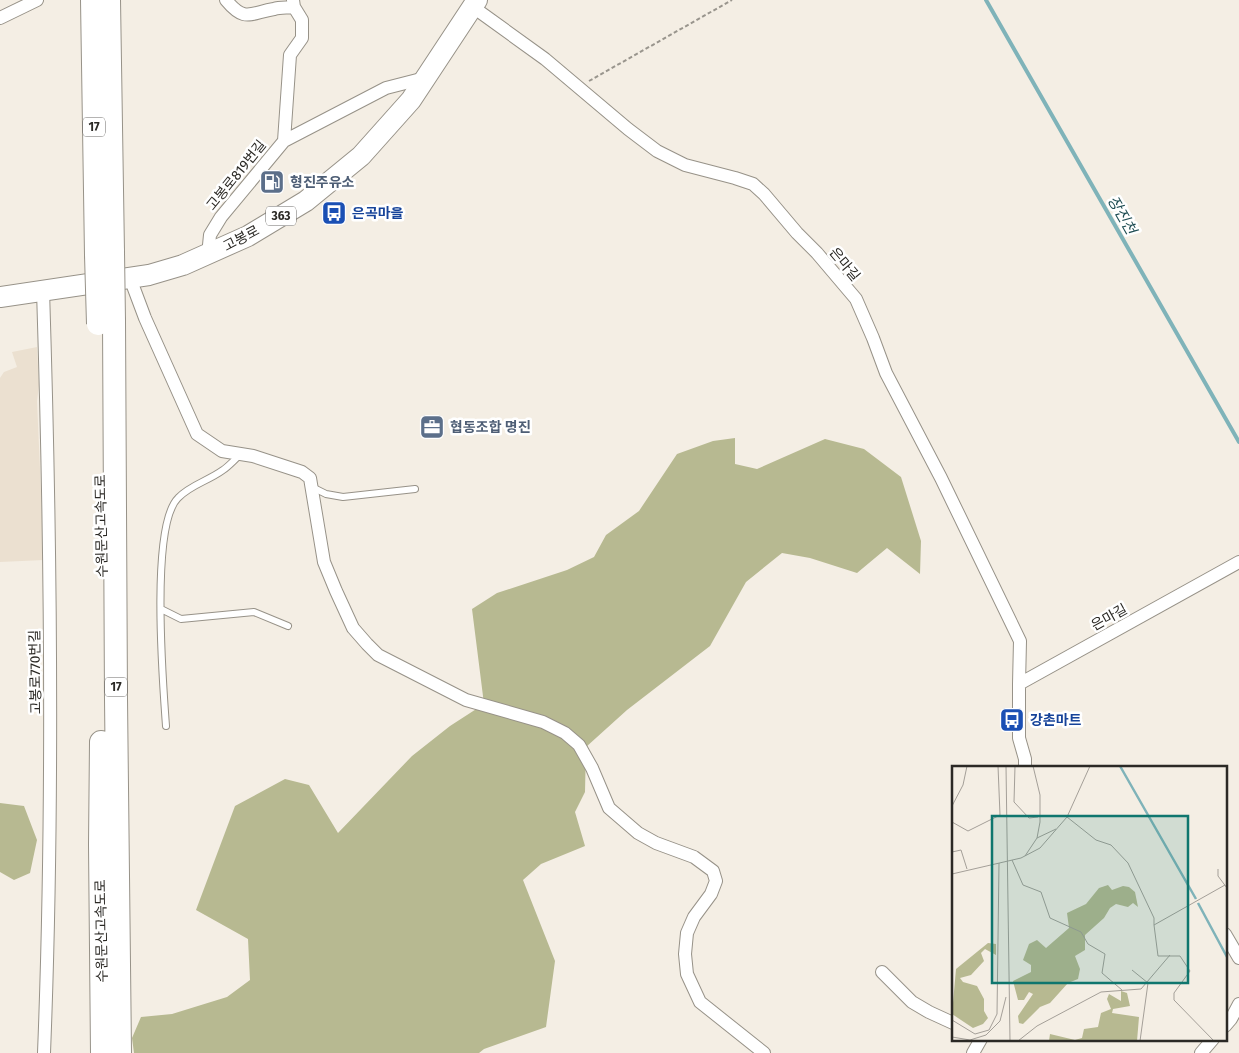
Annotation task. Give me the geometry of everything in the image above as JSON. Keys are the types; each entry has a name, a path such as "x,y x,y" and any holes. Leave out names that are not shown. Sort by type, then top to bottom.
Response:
{"highway":[{"name":"수원문산고속도로","path":"92,0 105,253"},
{"name":"수원문산고속도로","path":"109,0 105,253 116,690 120,1053"},
{"name":"수원문산고속도로","path":"102,1053 100,845 106,322"}],"main road":[{"name":"고봉로","path":"0,297 150,275 183,265 248,236 306,201 361,156 411,100 475,4"}],"street":[{"path":"0,18 37,0"},
{"path":"226,0 236,11 246,15 255,15 274,8 294,4"},
{"name":"고봉로819번길","path":"208,255 210,235 221,217 284,141 290,55 302,38 302,20 294,4"},
{"name":"은마길","path":"475,4 657,151 685,165 753,184 817,253 856,299 874,338 886,373 941,478 1020,641 1019,738 1025,758 1025,766"},
{"path":"284,141 386,88 425,78"},
{"path":"130,278 145,318 197,434 222,451 253,456 302,472 310,478 324,562 354,628 367,644 378,655 466,700 543,722 565,733 579,745 592,768 609,808 644,836 656,843 694,857 713,871 716,882 711,894 694,917 687,933 685,954 687,974 700,1002 764,1053"},
{"name":"고봉로770번길","path":"43,290 51,753 49,916 44,1053"},
{"name":"은마길","path":"1019,684 1239,562"},
{"path":"1226,936 1239,958"},
{"path":"882,972 912,1002 952,1023"},
{"path":"1226,1025 1239,1004"},
{"path":"973,1053 980,1040"},
{"path":"982,1040 986,1053"},
{"path":"1201,1053 1212,1040"}],"lane":[{"path":"166,726 160,630 163,543 167,519 176,499 197,484 222,471 240,454"},
{"path":"312,487 326,494 343,498 415,489"},
{"path":"161,609 181,619 254,612 288,626"}],"path":[{"path":"580,88 590,80 732,0"}],"shaded area":[{"path":"37,347 39,385 37,401 44,560 0,562 0,378 4,372 17,367 12,352"}],"green space":[{"path":"735,438 735,464 757,469 825,439 864,449 901,477 921,541 920,574 887,548 857,573 810,558 782,553 746,582 710,646 627,710 586,747 585,792 575,812 585,846 541,864 523,880 555,961 546,1027 484,1049 479,1053 134,1053 132,1038 141,1017 172,1014 227,997 250,980 248,939 196,910 235,806 285,779 309,785 338,833 412,756 450,726 484,704 472,609 497,593 567,570 594,557 606,535 639,511 677,454 713,441"},
{"path":"0,803 24,806 37,840 30,873 14,880 0,872"}],"waterway":[{"name":"장진천","path":"986,0 1239,442"}],"place":[{"name":"형진주유소","path":"272,182"},
{"name":"은곡마을","path":"334,213"},
{"name":"협동조합 명진","path":"432,427"},
{"name":"강촌마트","path":"1012,720"}]}
